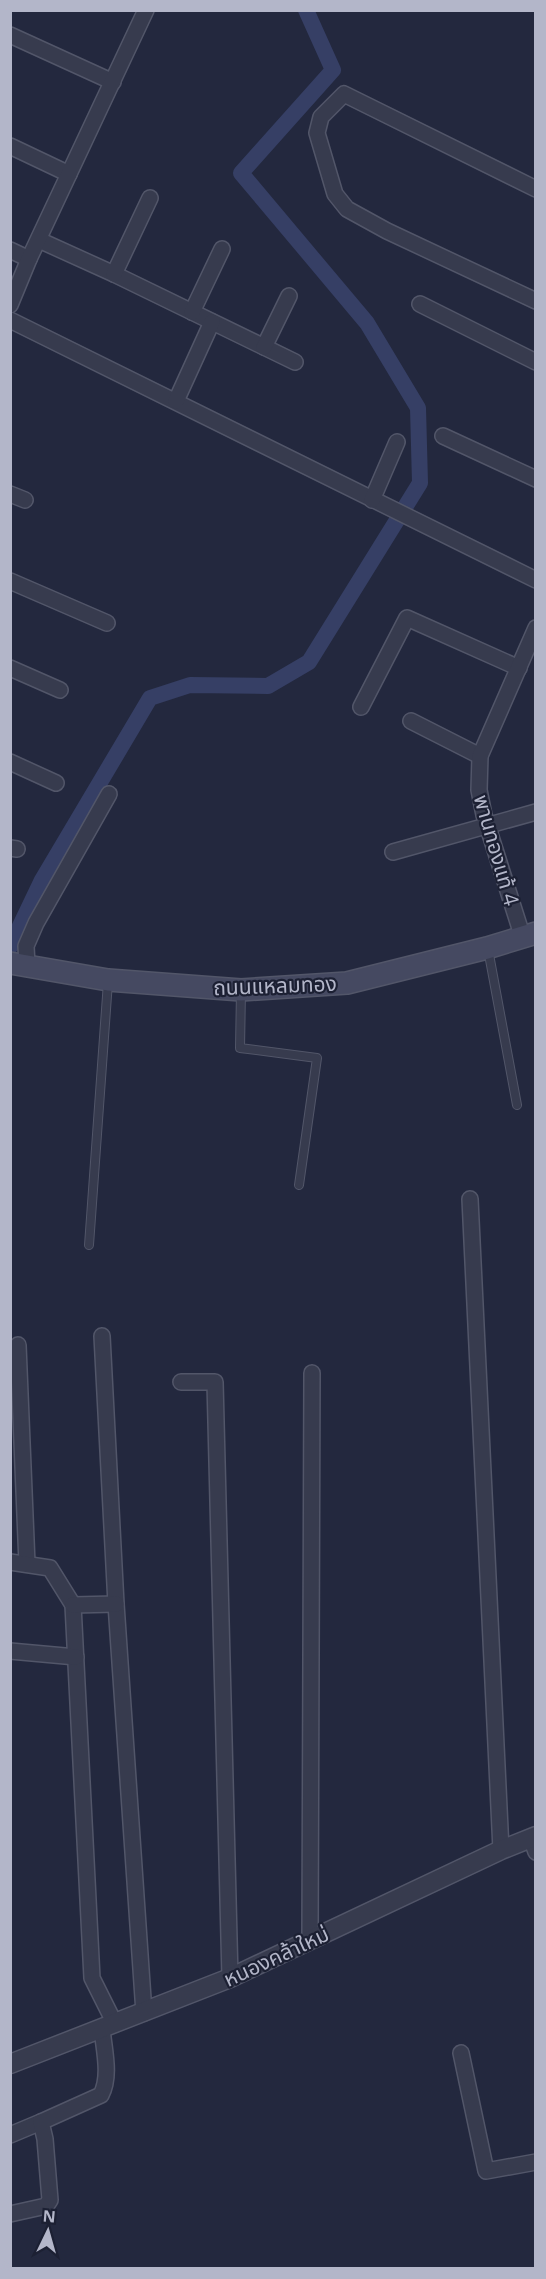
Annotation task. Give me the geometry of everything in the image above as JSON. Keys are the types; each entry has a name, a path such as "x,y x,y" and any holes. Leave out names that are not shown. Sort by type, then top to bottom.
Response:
{"main road":[{"name":"ถนนแหลมทอง","path":"17,964 108,980 241,990 347,983 529,936"}],"street":[{"path":"10,305 29,259 146,10"},
{"path":"10,35 113,82"},
{"path":"536,189 344,94 321,117 317,133 335,194 347,209 387,231 536,301"},
{"path":"10,146 69,174"},
{"path":"114,273 150,198"},
{"path":"39,240 114,273 295,362"},
{"path":"192,312 222,249"},
{"path":"10,250 29,259"},
{"path":"264,347 289,296"},
{"path":"420,304 536,362"},
{"path":"10,320 536,580"},
{"path":"176,401 212,322"},
{"path":"443,436 536,479"},
{"path":"372,500 398,442"},
{"path":"10,494 25,500"},
{"path":"10,581 107,623"},
{"path":"361,707 407,618 519,668"},
{"name":"พานทองแท้ 4","path":"529,936 488,826 479,790 480,756 536,628"},
{"path":"10,668 60,690"},
{"path":"411,721 480,756"},
{"path":"10,762 56,783"},
{"path":"17,964 36,923 109,794"},
{"path":"393,852 536,812"},
{"path":"470,1199 501,1850"},
{"path":"102,1336 116,1604 144,2013"},
{"path":"18,1346 17,1467 27,1564"},
{"path":"310,1940 312,1373"},
{"path":"181,1382 215,1382 230,1978"},
{"path":"10,1562 50,1568 73,1605 92,1978 108,2027 105,2086 101,2095 10,2135"},
{"path":"73,1605 116,1604"},
{"path":"10,1651 76,1658"},
{"name":"หนองคล้าใหม่","path":"10,2064 230,1978 501,1850 534,1842"},
{"path":"461,2053 486,2171 536,2162"},
{"path":"10,2214 46,2206 50,2200 45,2139 41,2122"}],"lane":[{"path":"488,948 517,1105"},
{"path":"89,1245 108,980"},
{"path":"241,990 240,1048 317,1058 299,1185"}],"waterway":[{"path":"10,947 42,880 150,698 190,685 268,686 309,662 420,483 418,408 367,323 241,173 333,70 306,10"}]}
